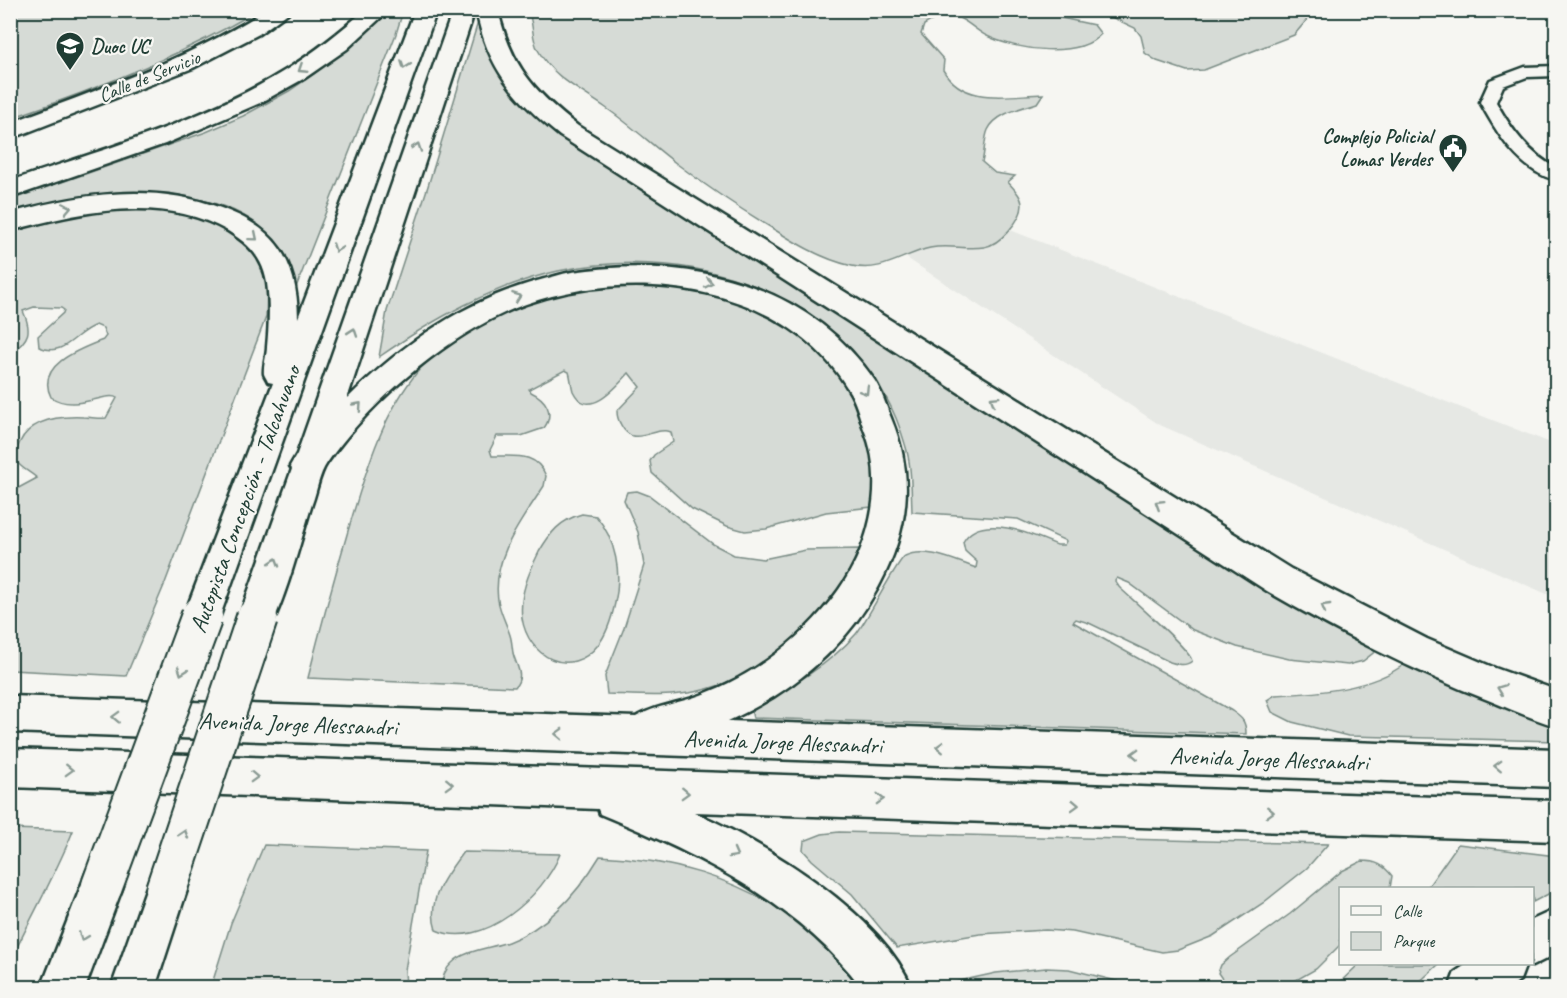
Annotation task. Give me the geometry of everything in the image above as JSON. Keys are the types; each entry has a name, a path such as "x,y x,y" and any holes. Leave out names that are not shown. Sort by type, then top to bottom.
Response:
{"main road":[{"name":"Calle de Servicio","path":"10,132 187,61 241,36 282,10"},
{"path":"10,190 163,136 248,101 312,63 379,10"},
{"name":"Autopista Concepción - Talcahuano","path":"63,987 426,10"},
{"name":"Autopista Concepción - Talcahuano","path":"133,987 306,466 464,10"},
{"path":"487,10 493,36 506,70 528,97 569,131 1296,590 1387,640 1447,667 1557,708"},
{"path":"10,222 81,205 121,201 158,201 188,206 218,215 256,237 273,258 281,285 282,335 272,425"},
{"path":"306,466 366,397 429,342 481,312 516,297 555,285 615,275 678,277 716,285 751,296 778,308 819,336 842,358 870,399 881,426 888,454 891,481 889,508 882,540 869,572 849,604 821,639 766,683 715,709 617,736"},
{"name":"Avenida Jorge Alessandri","path":"10,714 1557,768"},
{"path":"10,768 1557,821"},
{"path":"584,789 660,816 738,855 833,924 863,954 890,987"},
{"path":"1534,943 1557,931"},
{"path":"1471,987 1501,965"}],"lane":[{"path":"1557,71 1525,72 1496,83 1488,102 1506,136 1537,166 1557,175"}],"shaded area":[{"path":"774,137 1556,445 1556,598 1160,425 755,158"}],"green space":[{"path":"1307,10 1309,13 1306,21 1294,35 1204,70 1187,71 1157,61 1145,53 1141,36 1135,28 1107,15 1106,11"},
{"name":"Duoc UC","path":"10,11 257,11 198,43 137,71 11,118"},
{"path":"388,11 403,11 295,290 282,251 266,232 246,217 196,198 142,192 116,193 41,206 11,214 10,200 206,132 243,116 289,91 314,74 354,43"},
{"path":"528,11 1059,11 1062,18 1094,25 1101,34 1091,42 1078,47 1046,50 999,41 955,17 947,16 924,25 921,34 944,60 943,70 963,89 988,96 1043,94 1037,103 997,119 988,130 986,137 982,162 995,173 1015,176 1008,182 1021,198 1021,211 1009,231 990,245 977,248 930,248 883,265 863,267 841,263 819,254 755,218 721,196 615,115 568,83 551,68 538,50"},
{"path":"478,22 489,54 502,78 519,99 544,122 1377,650 1363,661 1348,665 1289,659 1237,647 1193,630 1129,583 1117,578 1115,581 1119,587 1182,646 1192,661 1184,664 1170,662 1089,623 1076,619 1073,622 1232,711 1243,720 1246,734 753,718 751,710 755,706 821,666 856,634 905,556 913,553 931,554 950,558 976,568 977,562 965,551 963,542 971,533 981,528 994,527 1021,531 1057,545 1064,545 1066,541 1018,519 912,512 910,469 905,444 884,393 853,351 813,317 768,291 718,274 665,265 611,264 558,271 510,285 465,305 421,329 379,357 387,311"},
{"path":"134,207 169,209 191,214 226,229 246,243 263,269 266,317 165,583 126,676 11,670 11,492 37,478 16,460 20,442 31,428 56,418 106,418 117,398 106,397 70,403 51,397 48,386 49,376 54,367 72,354 103,340 106,336 103,328 96,325 63,347 48,350 39,347 38,336 63,313 64,310 61,308 34,307 23,311 28,324 28,334 26,339 11,353 11,231 84,211"},
{"path":"660,283 721,294 761,309 802,337 822,355 839,374 864,417 873,456 872,507 826,512 766,529 745,531 727,526 692,509 652,473 650,461 654,455 673,442 671,432 658,431 632,436 621,425 617,411 640,387 629,373 610,393 594,402 586,403 579,400 573,391 569,372 565,370 529,389 541,398 549,412 544,428 521,436 497,436 490,450 492,456 516,456 530,459 542,468 546,476 544,486 518,525 504,554 497,584 498,600 511,637 513,653 520,674 515,687 308,678 339,562 369,464 395,405 419,370 449,343 469,330 533,299 573,288"},
{"path":"637,491 650,496 713,544 734,555 763,559 806,550 859,549 833,597 815,619 774,657 750,671 725,683 676,695 607,694 605,676 624,628 644,565 638,532 624,500 627,492"},
{"path":"582,514 596,516 613,546 618,580 617,592 609,625 598,645 587,655 575,661 563,662 541,653 532,644 522,618 522,601 532,568 547,539 556,528"},
{"path":"1406,663 1523,712 1556,723 1556,741 1348,736 1292,722 1272,712 1267,700 1275,695 1326,691 1360,684 1377,679"},
{"path":"11,829 73,831 11,960"},
{"path":"839,832 1328,844 1307,868 1263,903 1213,936 1178,950 1162,952 1073,932 1046,930 980,934 897,948 852,894 803,850 804,841 822,834"},
{"path":"1458,844 1556,856 1556,890 1534,901 1534,887 1428,887"},
{"path":"264,845 426,851 405,970 406,987 211,987 231,923"},
{"path":"463,852 560,854 540,886 510,915 492,926 473,933 454,934 436,930 434,908 439,888"},
{"path":"600,856 676,866 749,892 793,918 811,932 858,982 852,988 441,988 446,971 457,959 471,952 508,942 523,935 549,917 572,895"},
{"path":"1362,861 1376,863 1392,876 1390,887 1339,887 1339,946 1316,969 1284,987 1227,986 1218,973 1221,965 1290,914 1342,871"},
{"path":"1358,965 1438,965 1414,987 1335,987"},
{"path":"1046,968 1069,969 1140,987 932,987 996,973"}],"place":[{"name":"Duoc UC","path":"70,72"},
{"name":"Complejo Policial Lomas Verdes","path":"1453,174"}]}
